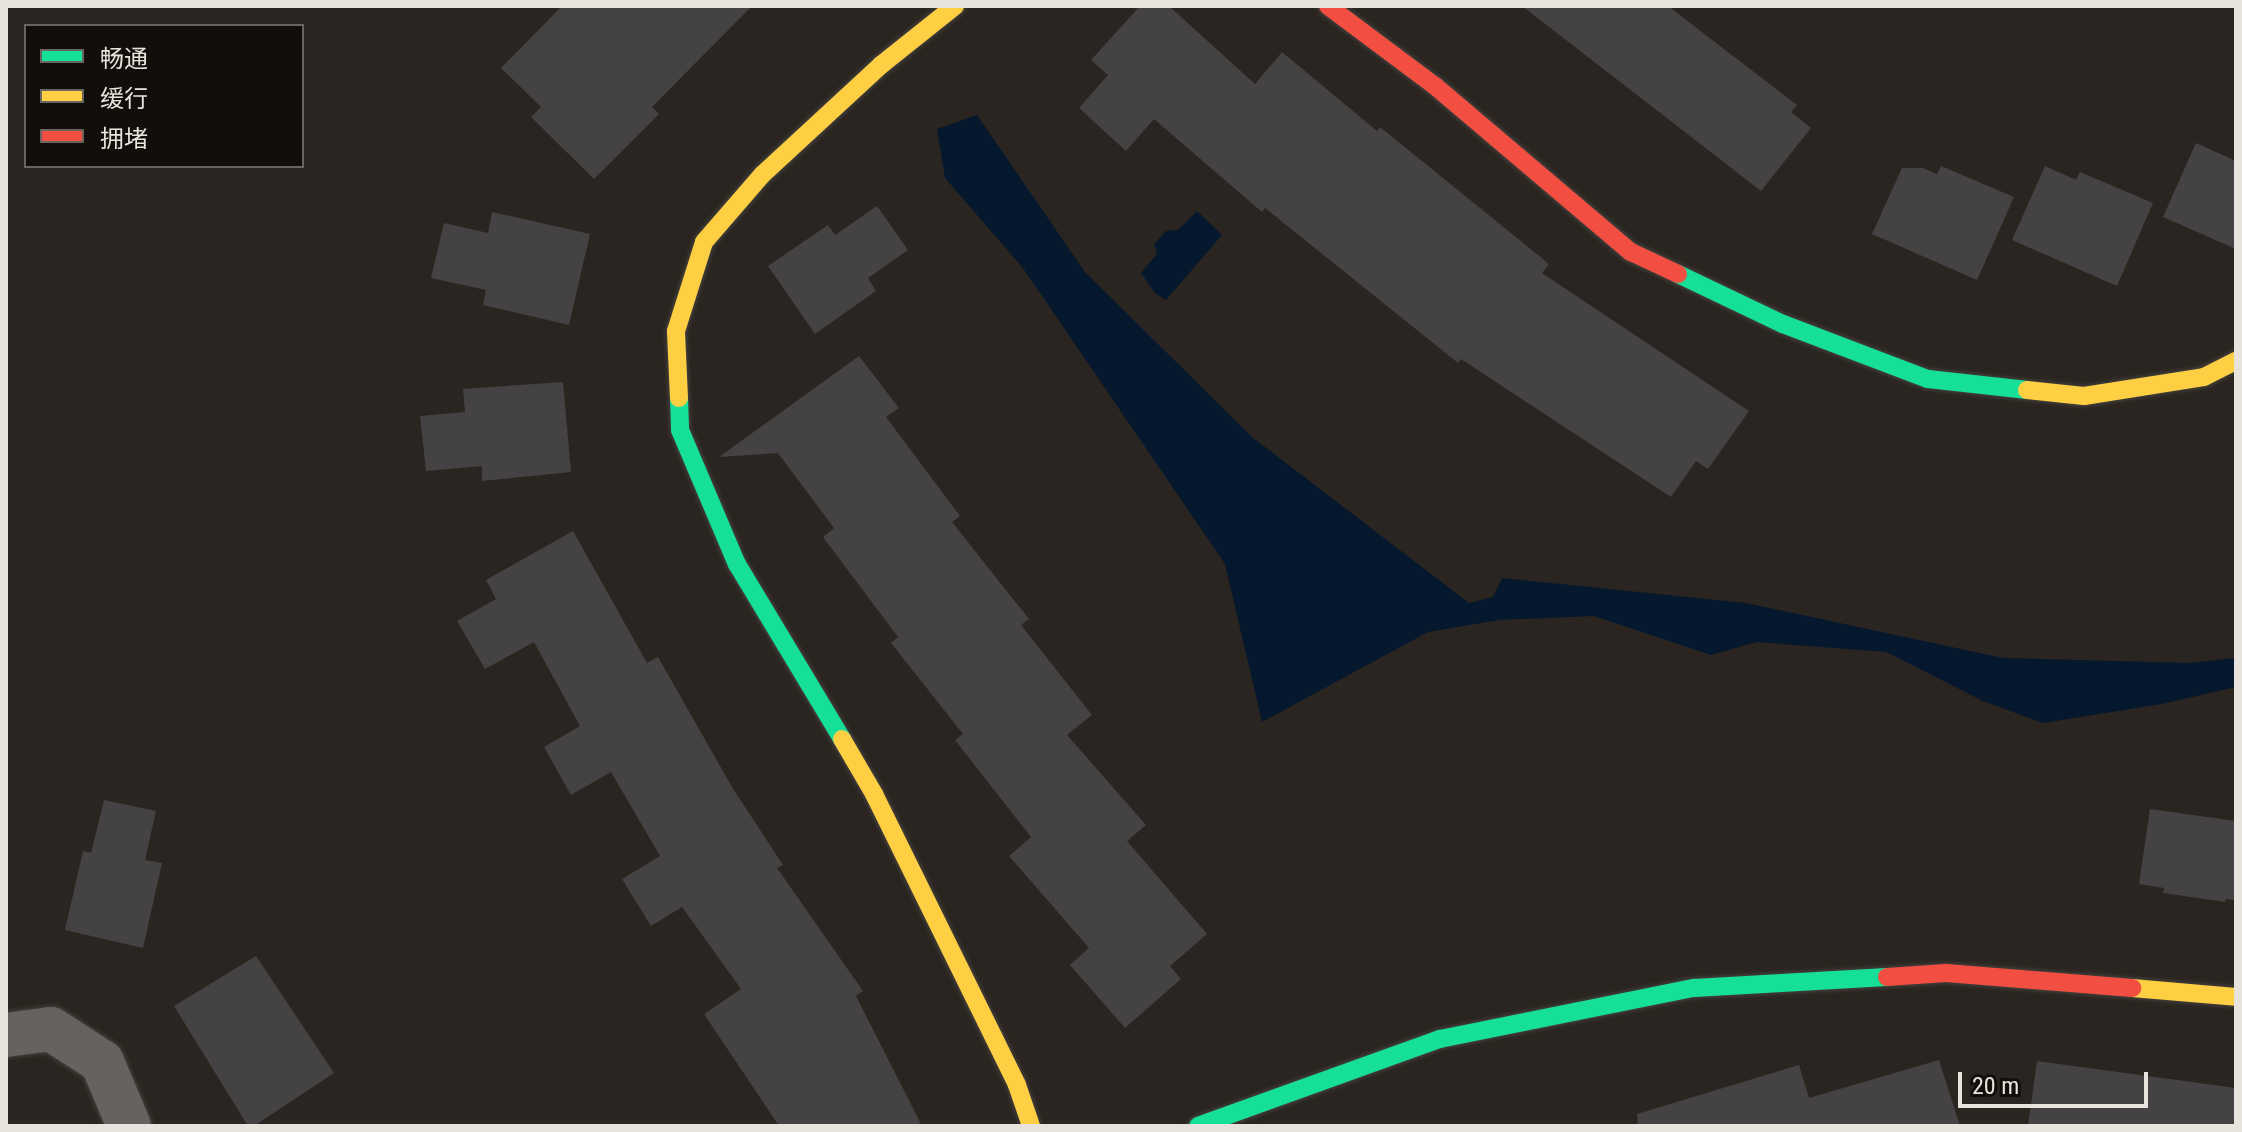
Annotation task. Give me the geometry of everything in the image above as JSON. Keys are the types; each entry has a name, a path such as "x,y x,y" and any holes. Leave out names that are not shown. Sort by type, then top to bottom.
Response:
{"street":[{"path":"955,6 881,65 763,174 704,242 676,331 680,430 737,564 874,794 1017,1085 1031,1126"},
{"path":"1328,6 1435,86 1631,252 1783,324 1928,379 2084,396 2204,377 2236,361"},
{"path":"1198,1126 1440,1039 1694,988 1946,973 2236,997"},
{"path":"6,1035 51,1029 102,1062 129,1126"}],"water":[{"path":"977,115 1085,272 1252,437 1469,603 1493,597 1502,578 1746,603 2003,658 2189,663 2236,658 2236,687 2162,704 2043,723 1983,701 1886,652 1757,642 1711,655 1594,616 1499,620 1428,632 1262,722 1225,564 1023,268 945,178 937,129"},
{"path":"1197,211 1222,235 1166,300 1155,293 1141,273 1157,254 1154,244 1166,231 1178,230"}],"building":[{"path":"562,6 752,6 652,107 659,114 594,179 531,117 541,107 501,68"},
{"path":"1140,6 1169,6 1255,84 1282,52 1377,131 1380,127 1549,264 1542,273 1749,411 1708,469 1696,461 1671,497 1461,359 1458,363 1265,208 1262,212 1154,119 1126,151 1079,108 1108,75 1091,60"},
{"path":"1522,6 1668,6 1797,105 1791,112 1811,128 1761,191"},
{"path":"2196,143 2236,161 2236,249 2163,217"},
{"path":"1941,166 2014,197 1977,280 1872,234 1902,168 1923,168 1937,174"},
{"path":"2045,166 2076,180 2080,172 2153,203 2117,286 2012,240"},
{"path":"877,206 908,250 868,278 876,291 815,334 768,266 828,225 835,235"},
{"path":"492,212 590,234 569,325 483,305 486,290 431,278 444,223 488,233"},
{"path":"859,356 899,408 886,417 960,516 952,522 1029,619 1021,625 1092,715 1067,735 1146,825 1127,841 1207,934 1170,966 1181,979 1125,1028 1070,965 1089,948 1009,856 1031,837 955,740 963,734 891,643 898,637 823,537 834,528 778,453 719,457"},
{"path":"563,382 571,472 482,481 482,466 426,471 420,416 465,412 463,389"},
{"path":"573,531 647,663 658,657 732,787 783,865 777,868 863,991 856,996 922,1126 779,1126 704,1014 741,989 682,907 651,926 622,879 660,856 611,772 571,795 544,747 580,726 534,642 485,669 457,621 496,599 486,580"},
{"path":"104,800 156,811 145,860 162,863 143,948 65,930 83,851 91,853"},
{"path":"2150,809 2236,821 2236,900 2226,899 2225,902 2163,893 2164,888 2139,884"},
{"path":"256,956 334,1073 254,1126 248,1126 174,1006"},
{"path":"1939,1060 1960,1126 1638,1126 1637,1114 1799,1065 1809,1098"},
{"path":"2037,1061 2236,1088 2236,1126 2028,1126"}],"traffic: fast":[{"path":"1678,274 1783,324 1928,379 2027,390"},
{"path":"679,398 680,430 737,564 842,739"},
{"path":"1198,1126 1440,1039 1694,988 1887,977"}],"traffic: slow":[{"path":"679,398 676,331 704,242 763,174 881,65 955,6"},
{"path":"2027,390 2084,396 2204,377 2236,361"},
{"path":"842,739 874,794 1017,1085 1031,1126"},
{"path":"2132,988 2236,997"}],"traffic: jam":[{"path":"1328,6 1435,86 1631,252 1678,274"},
{"path":"1887,977 1946,973 2132,988"}]}
